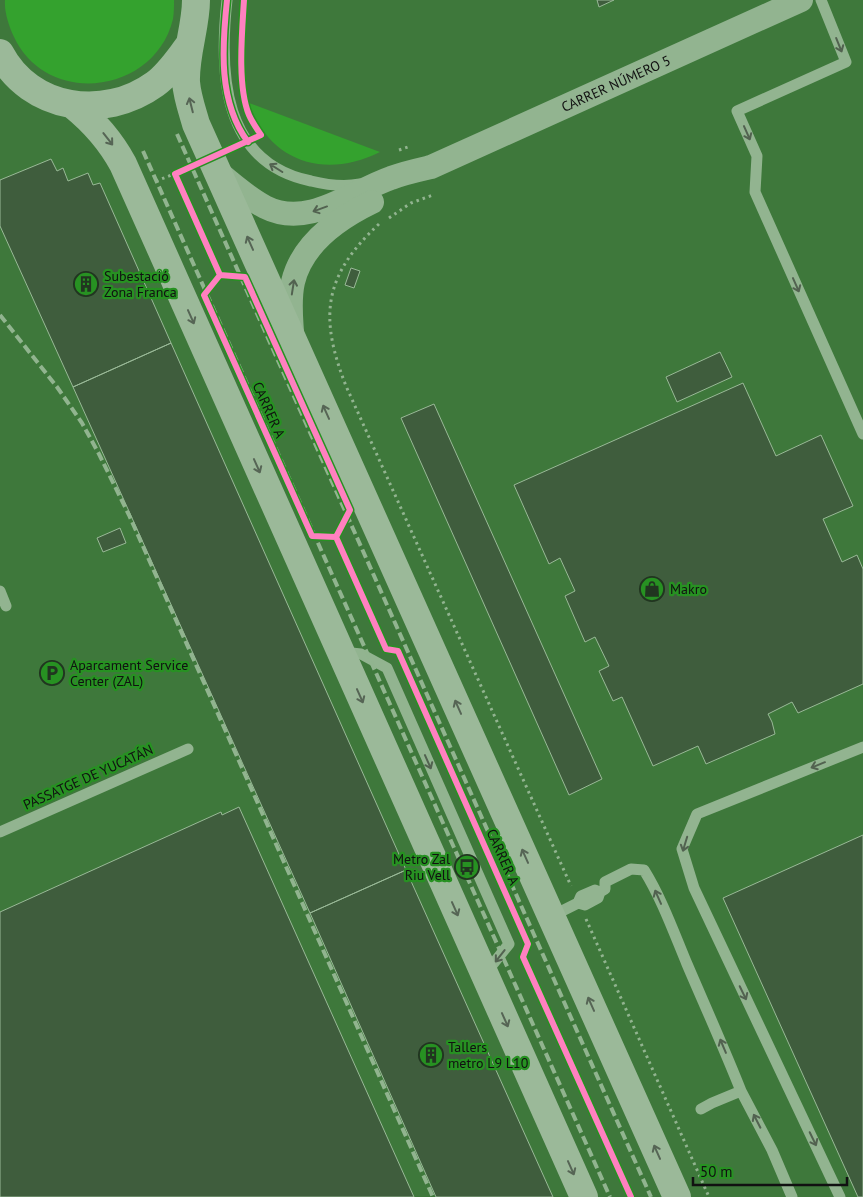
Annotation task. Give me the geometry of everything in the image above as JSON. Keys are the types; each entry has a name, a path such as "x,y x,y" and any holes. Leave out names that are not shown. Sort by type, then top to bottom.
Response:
{"main road":[{"name":"CARRER A","path":"196,0 196,16 190,43 186,82 196,124 677,1197"},
{"path":"2,60 18,78 45,98 73,105 93,106 126,100 155,84 168,72 190,43"},
{"path":"73,105 86,115 106,137 123,164 584,1197"}],"street":[{"name":"CARRER NÚMERO 5","path":"219,173 246,196 266,208 284,213 306,214 391,178 431,167 801,0"},
{"name":"CARRER NÚMERO 5","path":"292,336 290,305 293,282 301,261 315,242 351,212 396,190 431,167"}],"lane":[{"path":"227,0 224,60 227,96 233,117 257,154 274,167 294,178 321,183 348,186 391,178"},
{"path":"821,0 846,62 737,110 757,156 755,192 863,434"},
{"path":"0,591 6,606"},
{"path":"340,652 361,654 387,668 509,944 485,975"},
{"path":"840,1197 694,888 682,849 697,814 863,747"},
{"name":"PASSATGE DE YUCATÁN","path":"0,832 188,749"},
{"path":"552,916 578,903 581,896 594,890 602,891 605,882 631,869 644,870 652,883 741,1091 772,1150 792,1197"},
{"path":"701,1109 735,1092 741,1091"}],"path":[{"path":"148,184 191,167"},
{"path":"175,174 179,182"},
{"path":"433,195 411,203 378,225 356,248 341,270 332,291 329,313 330,334 336,361 710,1197"}],"green space":[{"path":"5,0 174,0 174,14 162,44 145,63 123,76 99,83 74,82 50,75 30,60 12,33 6,14"},
{"path":"249,103 380,152 360,160 340,164 320,164 302,160 285,152 271,140 258,123"}],"building":[{"path":"597,0 614,0 599,7"},
{"name":"Subestació Zona Franca","path":"51,159 57,171 63,168 68,181 88,173 93,185 100,183 171,343 73,387 0,226 0,180"},
{"path":"351,268 360,271 354,288 345,285"},
{"path":"171,343 406,870 310,913 73,387"},
{"path":"720,352 732,377 677,402 666,377"},
{"path":"743,383 776,456 821,435 853,506 823,519 842,562 857,555 863,569 863,684 798,713 792,702 768,714 775,734 706,764 698,746 653,766 622,697 613,701 599,671 609,666 595,637 585,642 565,596 575,591 560,558 549,564 514,485"},
{"path":"434,404 602,779 569,795 401,418"},
{"path":"120,528 126,543 103,552 97,538"},
{"path":"239,807 414,1197 0,1197 0,912 221,812 222,815"},
{"path":"863,835 863,1197 858,1197 723,898"},
{"name":"Tallers metro L9 L10","path":"406,870 553,1197 436,1197 310,913"}],"railway":[{"path":"177,134 651,1197"},
{"path":"143,151 610,1197"},
{"path":"0,315 57,387 82,423 129,515 433,1197"}],"cycle path":[{"path":"227,0 224,36 224,74 231,110 248,142"},
{"path":"220,275 175,174 261,135 249,115 243,89 241,59 244,0"},
{"path":"220,275 204,295 312,536 336,537"},
{"path":"220,275 245,277 350,510 336,537"},
{"path":"336,537 386,649 398,651 528,944 523,957 631,1197"}],"place":[{"name":"Subestació Zona Franca","path":"86,284"},
{"name":"Makro","path":"652,589"},
{"name":"Aparcament Service Center (ZAL)","path":"52,673"},
{"name":"Metro Zal Riu Vell","path":"467,867"},
{"name":"Tallers metro L9 L10","path":"431,1055"}]}
